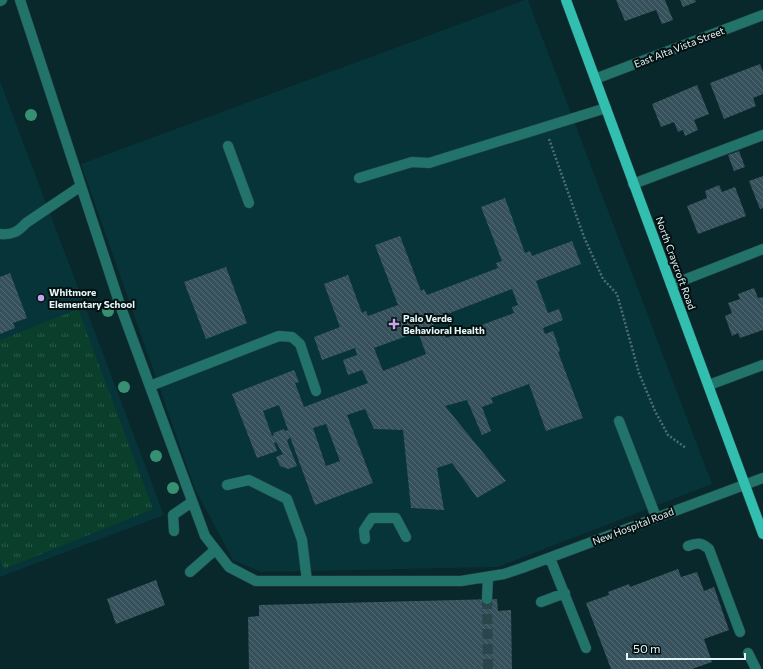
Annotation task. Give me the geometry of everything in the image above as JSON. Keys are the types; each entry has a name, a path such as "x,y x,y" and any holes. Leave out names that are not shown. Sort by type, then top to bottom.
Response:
{"main road":[{"name":"North Craycroft Road","path":"566,0 763,534"}],"street":[{"name":"New Hospital Road","path":"20,0 120,306 205,536 228,567 256,581 461,581 488,577 522,568 550,558 763,478"},
{"name":"East Alta Vista Street","path":"595,79 763,15"},
{"path":"359,178 412,162 429,163 606,108"},
{"path":"634,184 763,135"},
{"path":"228,146 249,203"},
{"path":"0,234 10,235 20,230 26,223 81,186"},
{"path":"671,285 763,249"},
{"path":"150,386 279,336 292,337 300,344 316,391"},
{"path":"708,385 763,365"},
{"path":"619,421 656,518"},
{"path":"227,485 249,480 287,499 302,540 307,581"},
{"path":"174,531 173,515 192,502"},
{"path":"365,539 364,530 372,518 396,518 406,537"},
{"path":"688,546 695,543 703,544 709,549 740,632"},
{"path":"190,572 216,550"},
{"path":"550,558 586,648"},
{"path":"487,599 488,577"},
{"path":"541,602 565,593"},
{"path":"748,653 756,669"}],"path":[{"path":"545,128 584,237 603,279 617,294 639,373 655,411 668,435 686,448"}],"shaded area":[{"name":"Palo Verde Behavioral Health","path":"528,0 712,484 498,567 261,572 233,560 195,489 81,164"},
{"name":"Whitmore Elementary School","path":"0,81 164,515 0,577"}],"green space":[{"name":"Whitmore Elementary School","path":"78,309 153,509 4,569 0,559 0,340"}],"building":[{"path":"616,0 665,0 673,20 662,24 656,10 625,21"},
{"path":"680,0 695,0 696,2 683,7"},
{"path":"760,64 763,72 763,94 753,98 756,106 724,119 710,83"},
{"path":"697,85 709,114 694,120 698,130 685,136 683,130 678,132 674,122 661,127 652,104"},
{"path":"739,151 745,167 734,171 728,155"},
{"path":"763,176 763,208 760,209 749,181"},
{"path":"719,185 722,192 735,187 746,216 698,234 687,206 707,198 705,191"},
{"path":"505,198 525,253 530,251 532,256 572,241 581,264 536,281 548,313 559,309 563,320 543,328 545,334 553,331 560,351 558,352 583,418 546,431 529,384 491,398 493,403 482,407 491,431 482,435 467,400 445,406 506,481 477,498 452,463 437,468 444,510 411,508 403,430 374,429 365,409 347,415 373,483 315,505 290,437 287,441 297,466 288,469 280,466 276,457 283,454 276,442 274,443 277,451 257,458 232,394 294,370 299,382 295,383 304,407 368,383 362,370 348,375 343,360 357,355 355,348 322,360 314,337 340,327 324,284 348,275 362,313 366,311 368,316 398,305 375,245 400,236 421,291 424,289 427,295 498,268 496,263 502,261 481,207","holes":["512,289 518,305 512,307 514,313 446,338 443,332 437,334 432,320","418,332 426,354 383,371 374,348","279,405 288,430 285,431 284,429 273,433 274,435 272,436 263,411","326,424 340,461 326,466 313,428"]},
{"path":"226,267 247,323 206,339 184,282"},
{"path":"10,273 27,318 13,323 15,328 0,334 0,277"},
{"path":"754,288 758,298 763,297 763,330 740,338 738,333 732,336 725,316 732,313 728,303 740,299 738,294"},
{"path":"678,569 681,577 697,572 704,591 714,587 729,630 704,639 712,662 692,669 611,669 586,603 609,595 608,592 629,584 630,587"},
{"path":"156,580 165,605 116,624 107,599"},
{"path":"497,599 498,611 511,610 512,669 249,669 248,617 259,616 259,605"}],"tunnel":[{"path":"487,599 488,669"}],"place":[{"name":"Whitmore Elementary School","path":"41,298"},
{"name":"Palo Verde Behavioral Health","path":"394,324"}]}
